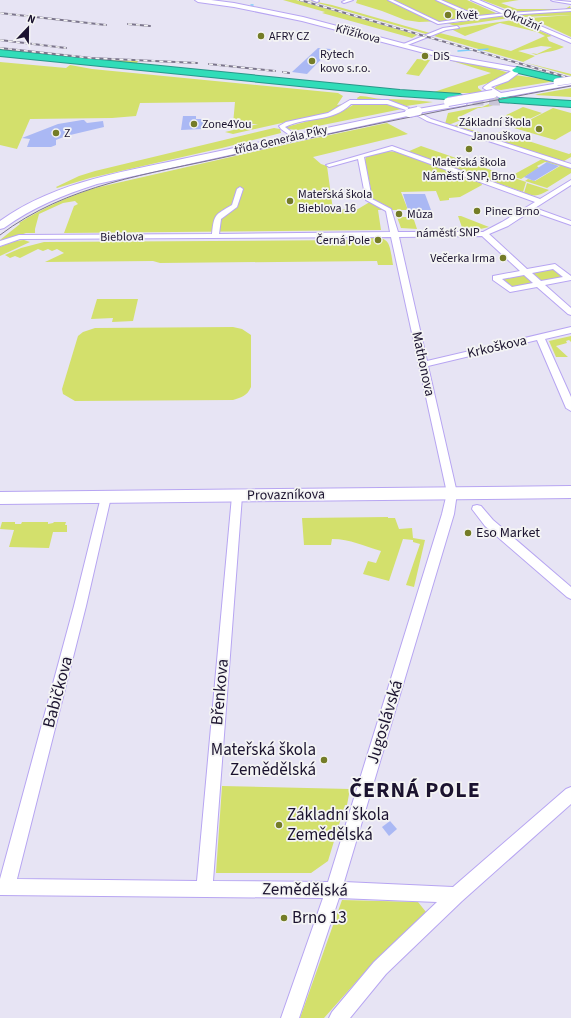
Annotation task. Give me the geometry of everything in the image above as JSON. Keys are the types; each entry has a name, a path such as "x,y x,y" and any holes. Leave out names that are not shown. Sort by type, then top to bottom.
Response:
{"highway":[{"path":"0,54 462,100"},
{"path":"0,54 121,68 447,101"},
{"path":"516,70 565,82"},
{"path":"297,86 344,93 349,95 351,100 356,96 364,95 418,98"},
{"path":"505,96 571,101"},
{"path":"505,96 571,101"}],"main road":[{"name":"Křižíkova","path":"198,0 216,1 303,19 451,58 516,70"},
{"name":"Okružní","path":"474,0 571,41"},
{"path":"505,96 487,88 487,86 507,78 516,70"},
{"name":"třída Generála Píky","path":"413,112 447,101 505,96 565,82"},
{"name":"třída Generála Píky","path":"0,218 32,200 67,187 462,100 505,96 565,82"},
{"name":"třída Generála Píky","path":"0,226 13,216 38,202 77,188 293,136"},
{"name":"Provazníkova","path":"0,498 571,492"}],"street":[{"path":"344,2 351,0"},
{"path":"390,0 438,23 507,14 571,10"},
{"path":"438,0 479,18"},
{"path":"552,0 571,3"},
{"path":"475,24 517,18"},
{"path":"403,45 445,29 460,26"},
{"path":"293,136 282,126 288,123 334,113 343,109 351,100 388,102 429,120 571,166"},
{"path":"329,165 392,148 540,201"},
{"path":"361,156 369,200 389,210 395,234"},
{"name":"náměstí SNP","path":"395,234 484,234 497,228 571,182"},
{"path":"215,236 217,219 220,215 235,206 240,189"},
{"path":"530,208 571,223"},
{"name":"Bieblova","path":"0,244 19,237 395,234"},
{"name":"Mathonova","path":"395,234 452,493"},
{"path":"484,234 571,312"},
{"path":"555,266 569,278 510,290 496,278 526,272 555,266"},
{"name":"Krkoškova","path":"424,364 571,330"},
{"path":"540,337 571,408"},
{"name":"Jugoslávská","path":"290,1018 334,890 448,514 452,493"},
{"name":"Břenkova","path":"204,888 237,496"},
{"name":"Babičkova","path":"4,887 80,606 106,497"},
{"path":"477,509 489,523 571,594"},
{"path":"338,1018 380,968 456,895 571,794"},
{"name":"Zemědělská","path":"4,887 334,890 456,895"}],"green space":[{"path":"283,0 296,0 417,35 412,38 322,13 325,12"},
{"path":"307,0 332,5 430,33 426,34"},
{"path":"357,0 467,0 498,14 477,15 470,18 443,21 419,22 405,20 356,3"},
{"path":"482,0 519,0 501,3 517,9 565,9 570,6 571,9 514,12"},
{"path":"571,11 571,15 522,17 515,14"},
{"path":"501,15 509,18 455,26 447,23 454,23"},
{"path":"571,15 571,37 530,18"},
{"path":"514,20 552,36 547,37 549,41 564,47 536,55 531,53 537,54 552,47 541,46 518,51 535,56 523,62 434,36 440,33 511,51 545,36 537,32 500,23 465,36 451,29"},
{"path":"0,49 95,60 138,61 137,63 180,68 178,69 0,51"},
{"path":"417,59 430,60 419,76 406,74"},
{"path":"449,60 493,68 509,73 495,81 478,86 478,88 482,91 481,93 431,93 491,73"},
{"path":"0,62 66,68 70,65 92,69 338,93 343,96 337,105 343,104 331,112 233,134 225,132 258,124 233,124 235,102 140,103 136,116 112,118 30,119 17,149 0,145"},
{"path":"523,62 571,74 571,76"},
{"path":"515,75 556,81 501,90 494,89"},
{"path":"571,88 571,97 535,95 538,94"},
{"path":"360,96 379,99 433,102 406,106 394,102 358,100 357,98"},
{"path":"387,104 402,109 298,130 287,129 286,127 339,113 353,105"},
{"path":"489,104 493,106 478,108 457,118 461,120 451,124 445,124 448,113 482,107"},
{"path":"523,107 542,113 521,123 502,117"},
{"path":"553,108 571,113 571,131 555,140 514,128"},
{"path":"464,121 470,123 462,127 492,136 500,132 569,154 571,153 571,157 564,161 558,160 497,141 499,139 492,137 489,138 485,135 454,126"},
{"path":"387,123 408,134 313,157 321,164 327,166 333,210 358,209 373,200 365,160 366,157 381,152 396,152 481,182 482,185 460,197 440,201 436,191 401,192 408,210 378,210 381,230 64,233 74,206 78,204 75,201 63,203 39,214 35,233 26,233 0,242 0,240 20,224 19,223 56,203 95,188"},
{"path":"274,128 280,129 281,133 90,178 57,188 56,187 79,176 95,171"},
{"path":"421,146 526,182 523,192 407,152"},
{"path":"542,159 571,168 571,173 547,188 525,181 528,179 535,181 560,166 545,162 537,166 539,168 521,179 511,176"},
{"path":"527,183 549,190 537,195 524,193"},
{"path":"458,216 489,227 476,230 463,230"},
{"path":"397,217 413,217 417,229 401,228"},
{"path":"363,237 379,238 387,241 393,265 378,265 377,261 160,263 153,261 45,262 64,253 57,249 52,251 48,249 43,251 38,249 20,258 15,256 10,258 5,255 21,248 44,242 357,240"},
{"path":"24,240 30,242 0,256 0,247 15,241"},
{"path":"552,268 565,276 543,282 532,272"},
{"path":"523,274 535,284 513,289 501,279"},
{"path":"97,299 138,299 133,321 112,322 113,318 91,319"},
{"path":"233,327 242,329 251,335 251,387 244,396 239,398 233,400 75,401 63,394 62,389 78,336 83,332 95,328"},
{"path":"571,336 571,342 569,340 566,341 567,343 556,346 568,357 556,357 549,341"},
{"path":"302,518 395,518 399,529 412,528 413,538 425,540 414,587 406,585 420,544 413,542 413,540 403,539 389,581 363,574 368,561 376,563 381,551 351,541 339,539 332,539 331,545 304,545"},
{"path":"2,522 15,522 15,524 21,524 22,522 48,522 48,524 54,522 66,522 65,525 67,525 67,532 53,532 49,548 9,547 14,530 0,529"},
{"path":"222,786 350,789 347,805 345,805 328,861 311,873 216,873"},
{"path":"342,900 418,902 426,912 373,963 324,1018 300,1018"}],"building":[{"name":"Rytech kovo s.r.o.","path":"318,48 331,49 307,74 292,72"},
{"name":"Zone4You","path":"183,116 196,116 196,119 206,119 204,127 202,127 202,129 181,130"},
{"name":"Z","path":"82,120 87,123 103,121 104,127 66,136 56,140 56,145 51,147 27,147 30,139 22,138 58,124"},
{"path":"547,162 559,166 534,181 524,177"},
{"path":"403,194 425,194 431,210 408,210"},
{"path":"390,821 397,829 389,836 382,827"}],"waterway":[{"path":"478,50 488,49"},
{"path":"458,51 470,50"}],"tunnel":[{"path":"456,100 504,100"}],"tram line":[{"path":"0,235 26,218 53,204 81,192 140,175 357,128 571,86"}],"railway":[{"path":"300,0 570,78"},
{"path":"0,13 106,25"},
{"path":"128,24 150,26"},
{"path":"0,40 66,48"},
{"path":"0,48 91,58 197,63"},
{"path":"209,64 275,71"},
{"path":"283,72 289,73"}],"place":[{"name":"Květ","path":"448,15"},
{"name":"AFRY CZ","path":"261,36"},
{"name":"DiS","path":"425,56"},
{"name":"Rytech kovo s.r.o.","path":"312,61"},
{"name":"Zone4You","path":"194,124"},
{"name":"Základní škola Janouškova","path":"539,129"},
{"name":"Z","path":"56,133"},
{"name":"Mateřská škola Náměstí SNP, Brno","path":"469,149"},
{"name":"Mateřská škola Bieblova 16","path":"290,201"},
{"name":"Pinec Brno","path":"477,211"},
{"name":"Můza","path":"399,214"},
{"name":"Černá Pole","path":"378,240"},
{"name":"Večerka Irma","path":"503,258"},
{"name":"Eso Market","path":"468,533"},
{"name":"Mateřská škola Zemědělská","path":"324,760"},
{"name":"Základní škola Zemědělská","path":"279,825"},
{"name":"Brno 13","path":"284,918"}],"district":[{"name":"ČERNÁ POLE","path":"415,790"}]}
